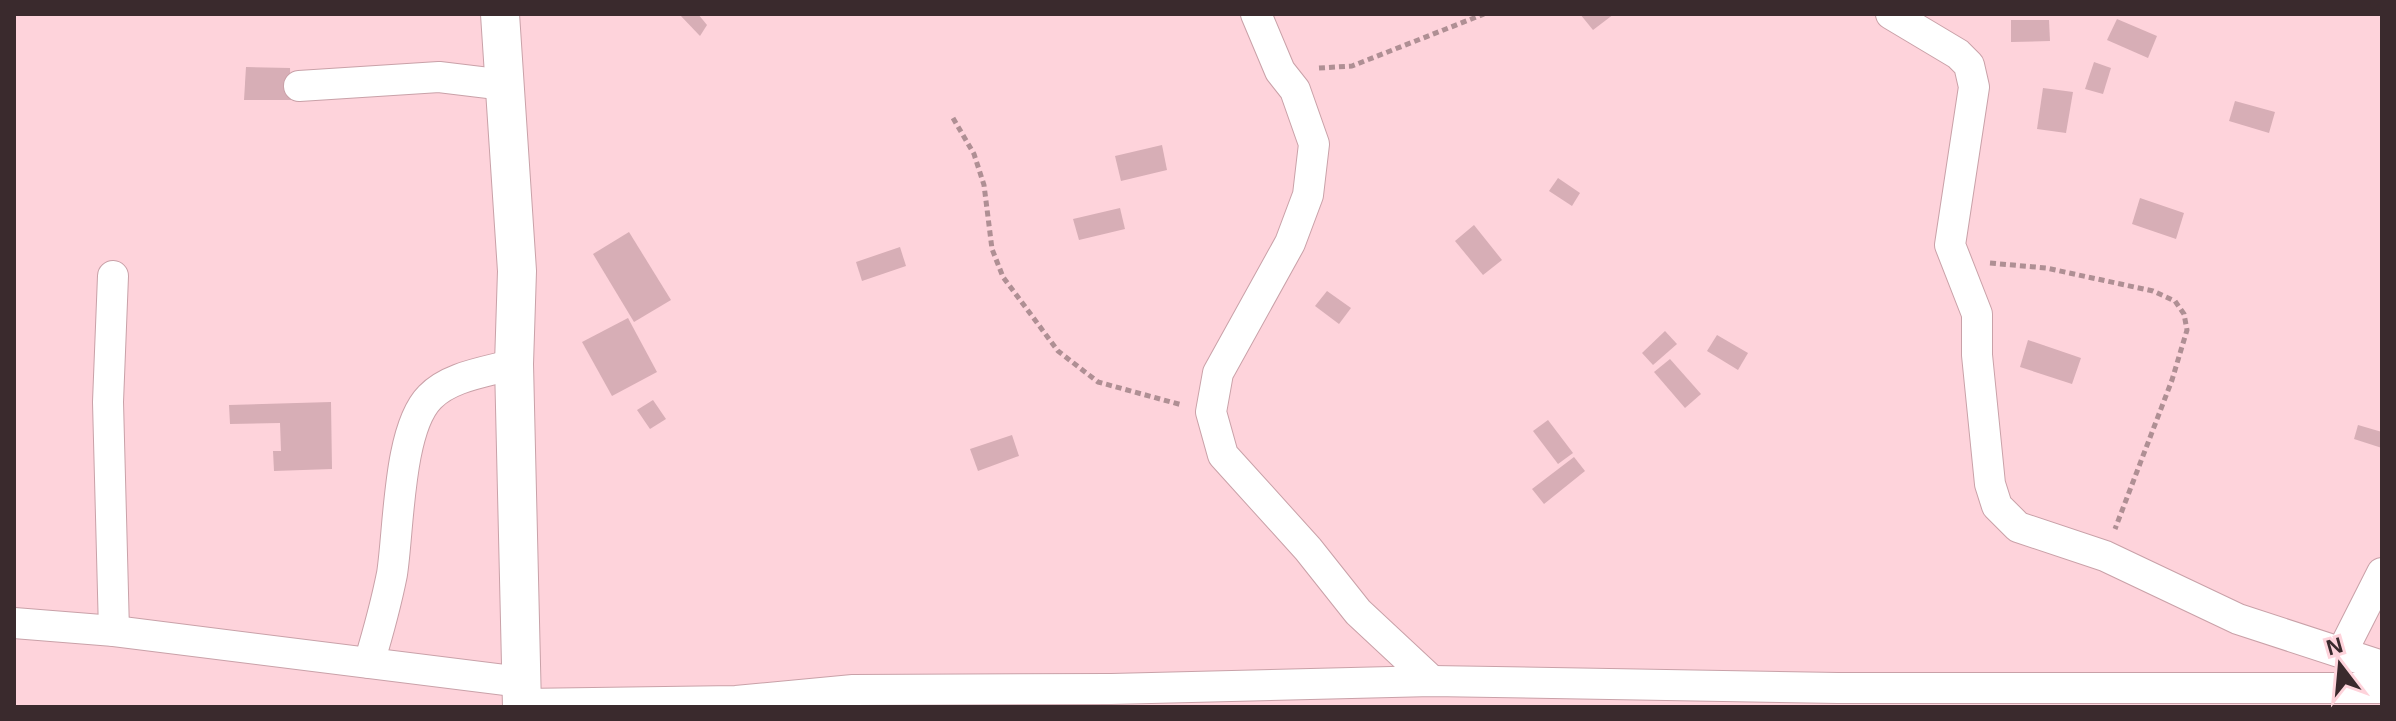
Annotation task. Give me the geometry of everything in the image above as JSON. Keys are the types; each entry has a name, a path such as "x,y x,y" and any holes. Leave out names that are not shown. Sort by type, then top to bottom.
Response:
{"street":[{"path":"500,14 517,271 514,364 522,697"},
{"path":"1256,14 1280,71 1295,90 1314,144 1308,195 1290,243 1218,373 1211,412 1223,455 1308,549 1358,612 1432,681"},
{"path":"1891,14 1969,65 1974,87 1950,245 1977,314 1977,355 1990,484 1997,506 2018,527 2105,556 2238,619 2382,666"},
{"path":"299,86 439,77 505,85"},
{"path":"113,276 108,402 114,631"},
{"path":"369,663 392,572 410,436 418,413 432,394 454,381 514,364"},
{"path":"2342,652 2382,573"},
{"path":"14,623 114,631 369,663 522,697 736,701 853,690 1111,689 1432,681 1838,688 2382,688"}],"path":[{"path":"1280,71 1352,66 1484,14"},
{"path":"953,118 974,154 984,185 992,249 1003,277 1058,351 1098,382 1211,412"},
{"path":"1957,269 1990,263 2046,268 2153,291 2175,301 2184,314 2187,330 2172,380 2105,556"}],"building":[{"path":"679,14 698,14 707,25 700,36"},
{"path":"1580,14 1614,14 1593,30"},
{"path":"2117,19 2157,36 2148,58 2107,40"},
{"path":"2011,20 2049,20 2050,41 2011,42"},
{"path":"2094,62 2111,68 2103,94 2085,89"},
{"path":"246,67 290,68 291,100 244,100"},
{"path":"2043,88 2073,92 2066,133 2037,129"},
{"path":"2235,101 2275,112 2269,133 2229,121"},
{"path":"1162,145 1167,170 1121,181 1115,156"},
{"path":"1558,178 1580,193 1572,206 1549,191"},
{"path":"2140,198 2184,213 2176,239 2132,224"},
{"path":"1120,208 1125,229 1079,240 1073,219"},
{"path":"1474,225 1502,260 1483,275 1455,241"},
{"path":"629,232 671,300 634,322 593,254"},
{"path":"900,247 906,266 862,281 856,262"},
{"path":"1327,291 1351,308 1339,324 1315,306"},
{"path":"628,318 657,372 612,396 582,342"},
{"path":"1665,331 1677,344 1653,365 1642,353"},
{"path":"1717,335 1748,353 1738,370 1707,351"},
{"path":"2028,340 2081,358 2072,384 2020,367"},
{"path":"1670,359 1701,394 1685,408 1654,372"},
{"path":"653,400 666,419 650,429 637,410"},
{"path":"331,402 332,469 274,471 273,451 281,451 280,423 230,424 229,405"},
{"path":"1548,420 1573,453 1558,464 1533,431"},
{"path":"2358,425 2382,432 2382,448 2354,439"},
{"path":"1012,435 1019,456 978,471 970,449"},
{"path":"1574,457 1585,471 1544,504 1532,489"}]}
